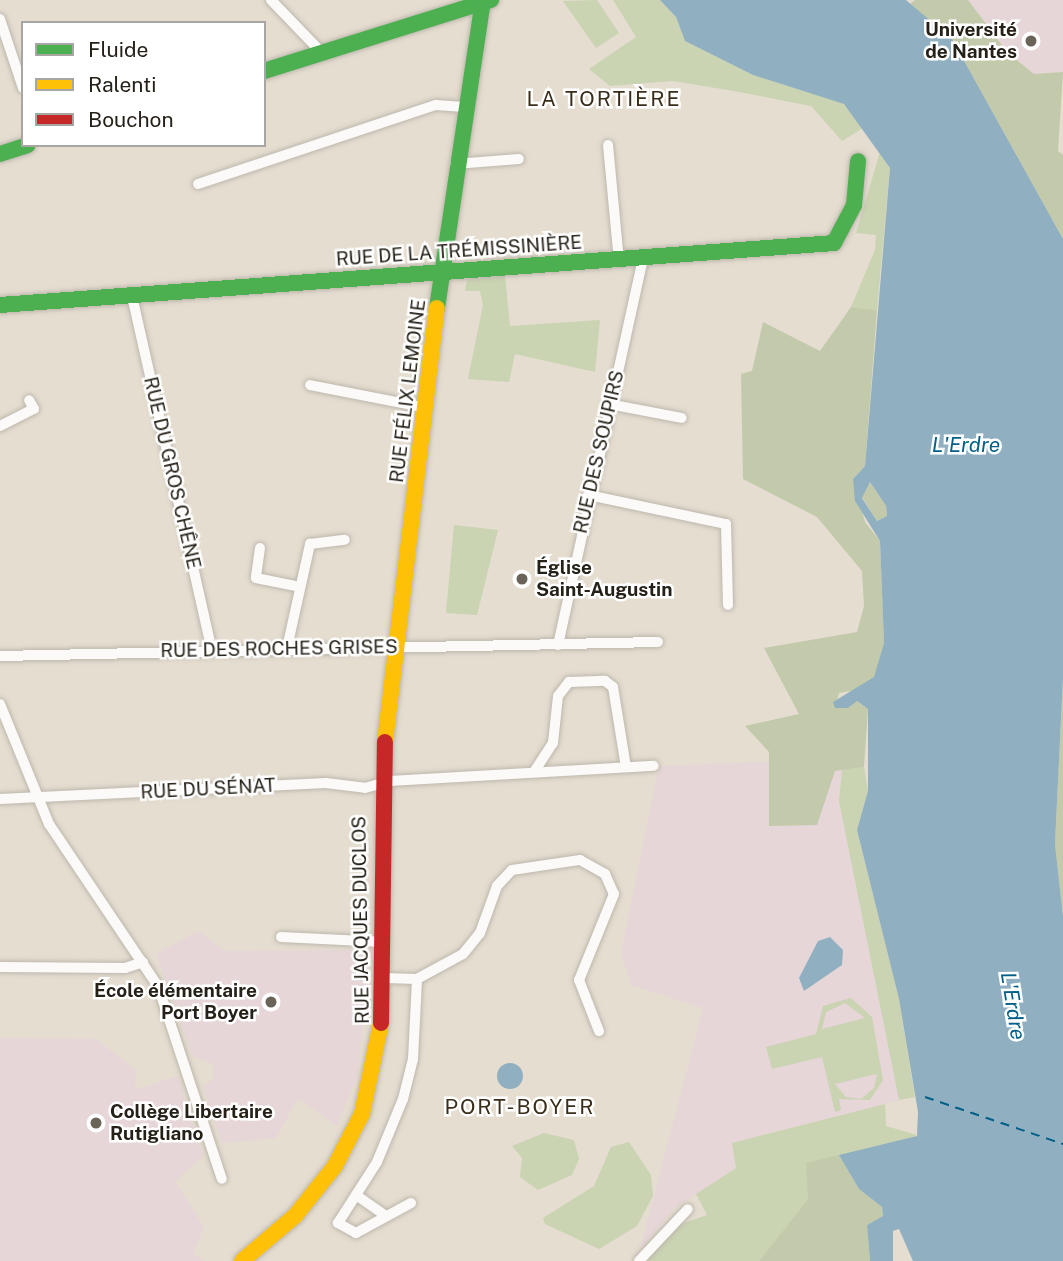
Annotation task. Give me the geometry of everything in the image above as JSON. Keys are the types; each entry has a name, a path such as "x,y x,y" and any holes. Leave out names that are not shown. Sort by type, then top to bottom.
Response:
{"street":[{"path":"271,0 322,53"},
{"path":"266,70 445,10 485,2"},
{"name":"RUE FÉLIX LEMOINE","path":"380,782 455,164 485,2"},
{"path":"0,19 21,82"},
{"path":"198,184 436,106 464,107"},
{"path":"608,145 619,261"},
{"path":"0,154 22,147"},
{"path":"455,164 519,159"},
{"name":"RUE DE LA TRÉMISSINIÈRE","path":"0,304 643,260 834,243 854,205 858,161"},
{"name":"RUE DES SOUPIRS","path":"558,645 588,495 643,260"},
{"name":"RUE DU GROS CHÊNE","path":"132,296 212,650"},
{"path":"310,385 426,408"},
{"path":"0,426 34,409 29,400"},
{"path":"609,404 682,418"},
{"path":"588,495 726,524 728,605"},
{"path":"287,648 296,586 310,544 345,540"},
{"path":"260,548 256,578 296,586"},
{"name":"RUE DES ROCHES GRISES","path":"0,656 658,642"},
{"path":"534,772 553,743 561,688 582,682 613,687 626,767"},
{"path":"0,704 34,797 143,962 162,997 222,1179"},
{"name":"RUE DU SÉNAT","path":"0,799 326,783 365,788 380,782 654,766"},
{"name":"RUE JACQUES DUCLOS","path":"242,1261 316,1192 355,1131 381,1045 385,978 380,782"},
{"path":"385,978 417,979 451,963 473,944 503,876 522,866 580,860 605,874 614,894 579,980 598,1031"},
{"path":"281,937 384,942"},
{"path":"0,967 125,968 143,962"},
{"path":"411,1203 356,1233 346,1231 337,1217 356,1195 403,1099 412,1059 417,979"},
{"path":"356,1195 386,1216"},
{"path":"639,1261 688,1209"}],"shaded area":[{"name":"Université de Nantes","path":"968,0 1063,0 1063,72 1034,74 1008,53"},
{"path":"843,759 839,801 899,1100 732,1143 736,1168 673,1209 640,1250 703,1008 631,985 621,952 659,766"},
{"name":"École élémentaire Port Boyer","path":"198,931 225,951 370,950 358,1073 337,1126 298,1098 276,1138 222,1143 203,1087 213,1079 213,1064 193,1056 156,954"},
{"name":"Collège Libertaire Rutigliano","path":"0,1038 96,1039 136,1070 135,1090 177,1076 203,1156 175,1181 204,1227 193,1253 204,1261 0,1261"}],"green space":[{"path":"597,0 619,33 596,48 563,1"},
{"path":"613,0 660,0 676,17 685,41 753,75 823,92 844,104 863,128 842,141 811,106 673,81 610,86 589,69 636,37"},
{"path":"915,0 968,0 1008,53 1034,74 1063,72 1058,151 1063,155 1063,239 952,39 910,4"},
{"path":"880,152 890,167 877,310 851,307 875,250 876,235 856,233"},
{"path":"505,276 510,326 600,320 595,372 515,354 509,382 468,379 483,305 480,291 465,291 467,279"},
{"path":"851,307 877,310 865,466 853,479 865,522 880,541 884,643 875,677 857,690 839,693 835,708 857,701 868,709 864,767 835,771 817,825 769,826 769,752 745,726 799,714 764,648 857,632 864,606 862,571 817,517 743,479 741,374 752,371 763,322 820,351"},
{"path":"870,482 886,506 887,516 877,521 862,497"},
{"path":"454,525 498,530 477,615 446,613"},
{"path":"1063,678 1063,916 1055,844"},
{"path":"864,767 868,791 857,830 899,999 915,1097 899,1100 839,801 842,770"},
{"path":"851,998 872,1017 883,1080 870,1100 839,1099 841,1110 835,1112 822,1057 772,1069 766,1047 816,1034 823,1006","holes":["845,1003 865,1018 822,1029 826,1012","877,1074 874,1088 861,1099 846,1097 835,1084"]},
{"path":"885,1104 886,1126 917,1135 808,1199 759,1261 645,1261 678,1225 707,1215 696,1194 736,1168 732,1143"},
{"path":"544,1133 574,1140 579,1159 572,1175 538,1190 520,1177 522,1158 512,1146"},
{"path":"629,1142 651,1175 653,1196 637,1226 599,1249 545,1224 543,1218 594,1186 611,1147"},
{"path":"839,1155 859,1189 882,1207 883,1216 867,1225 870,1261 759,1261 808,1199 806,1163"}],"water":[{"name":"L'Erdre","path":"660,0 906,0 952,39 1063,239 1063,678 1055,844 1063,916 1063,1261 913,1261 899,1229 893,1231 893,1261 870,1261 867,1225 883,1216 882,1207 859,1189 839,1155 917,1136 918,1112 899,999 857,830 868,791 868,709 857,701 848,708 835,708 833,702 874,677 884,643 880,541 855,501 853,479 865,466 890,168 844,104 753,75 685,41 676,17","holes":["870,482 886,506 887,516 877,521 862,498"]},
{"path":"830,937 843,950 842,965 804,991 799,978 818,941"},
{"path":"510,1063 519,1067 523,1076 519,1085 510,1089 501,1085 497,1076 501,1067"}],"ferry route":[{"path":"925,1097 1063,1144"}],"traffic: fast":[{"path":"266,70 491,0"},
{"path":"437,308 482,6"},
{"path":"0,154 22,147"},
{"path":"0,305 834,243 854,205 858,161"}],"traffic: slow":[{"path":"385,742 437,308"},
{"path":"242,1261 295,1216 335,1166 362,1114 381,1023"}],"traffic: jam":[{"path":"381,1023 385,742"}],"place":[{"name":"Université de Nantes","path":"1031,41"},
{"name":"Église Saint-Augustin","path":"522,579"},
{"name":"École élémentaire Port Boyer","path":"271,1002"},
{"name":"Collège Libertaire Rutigliano","path":"96,1123"}],"district":[{"name":"LA TORTIÈRE","path":"604,99"},
{"name":"PORT-BOYER","path":"520,1107"}]}
